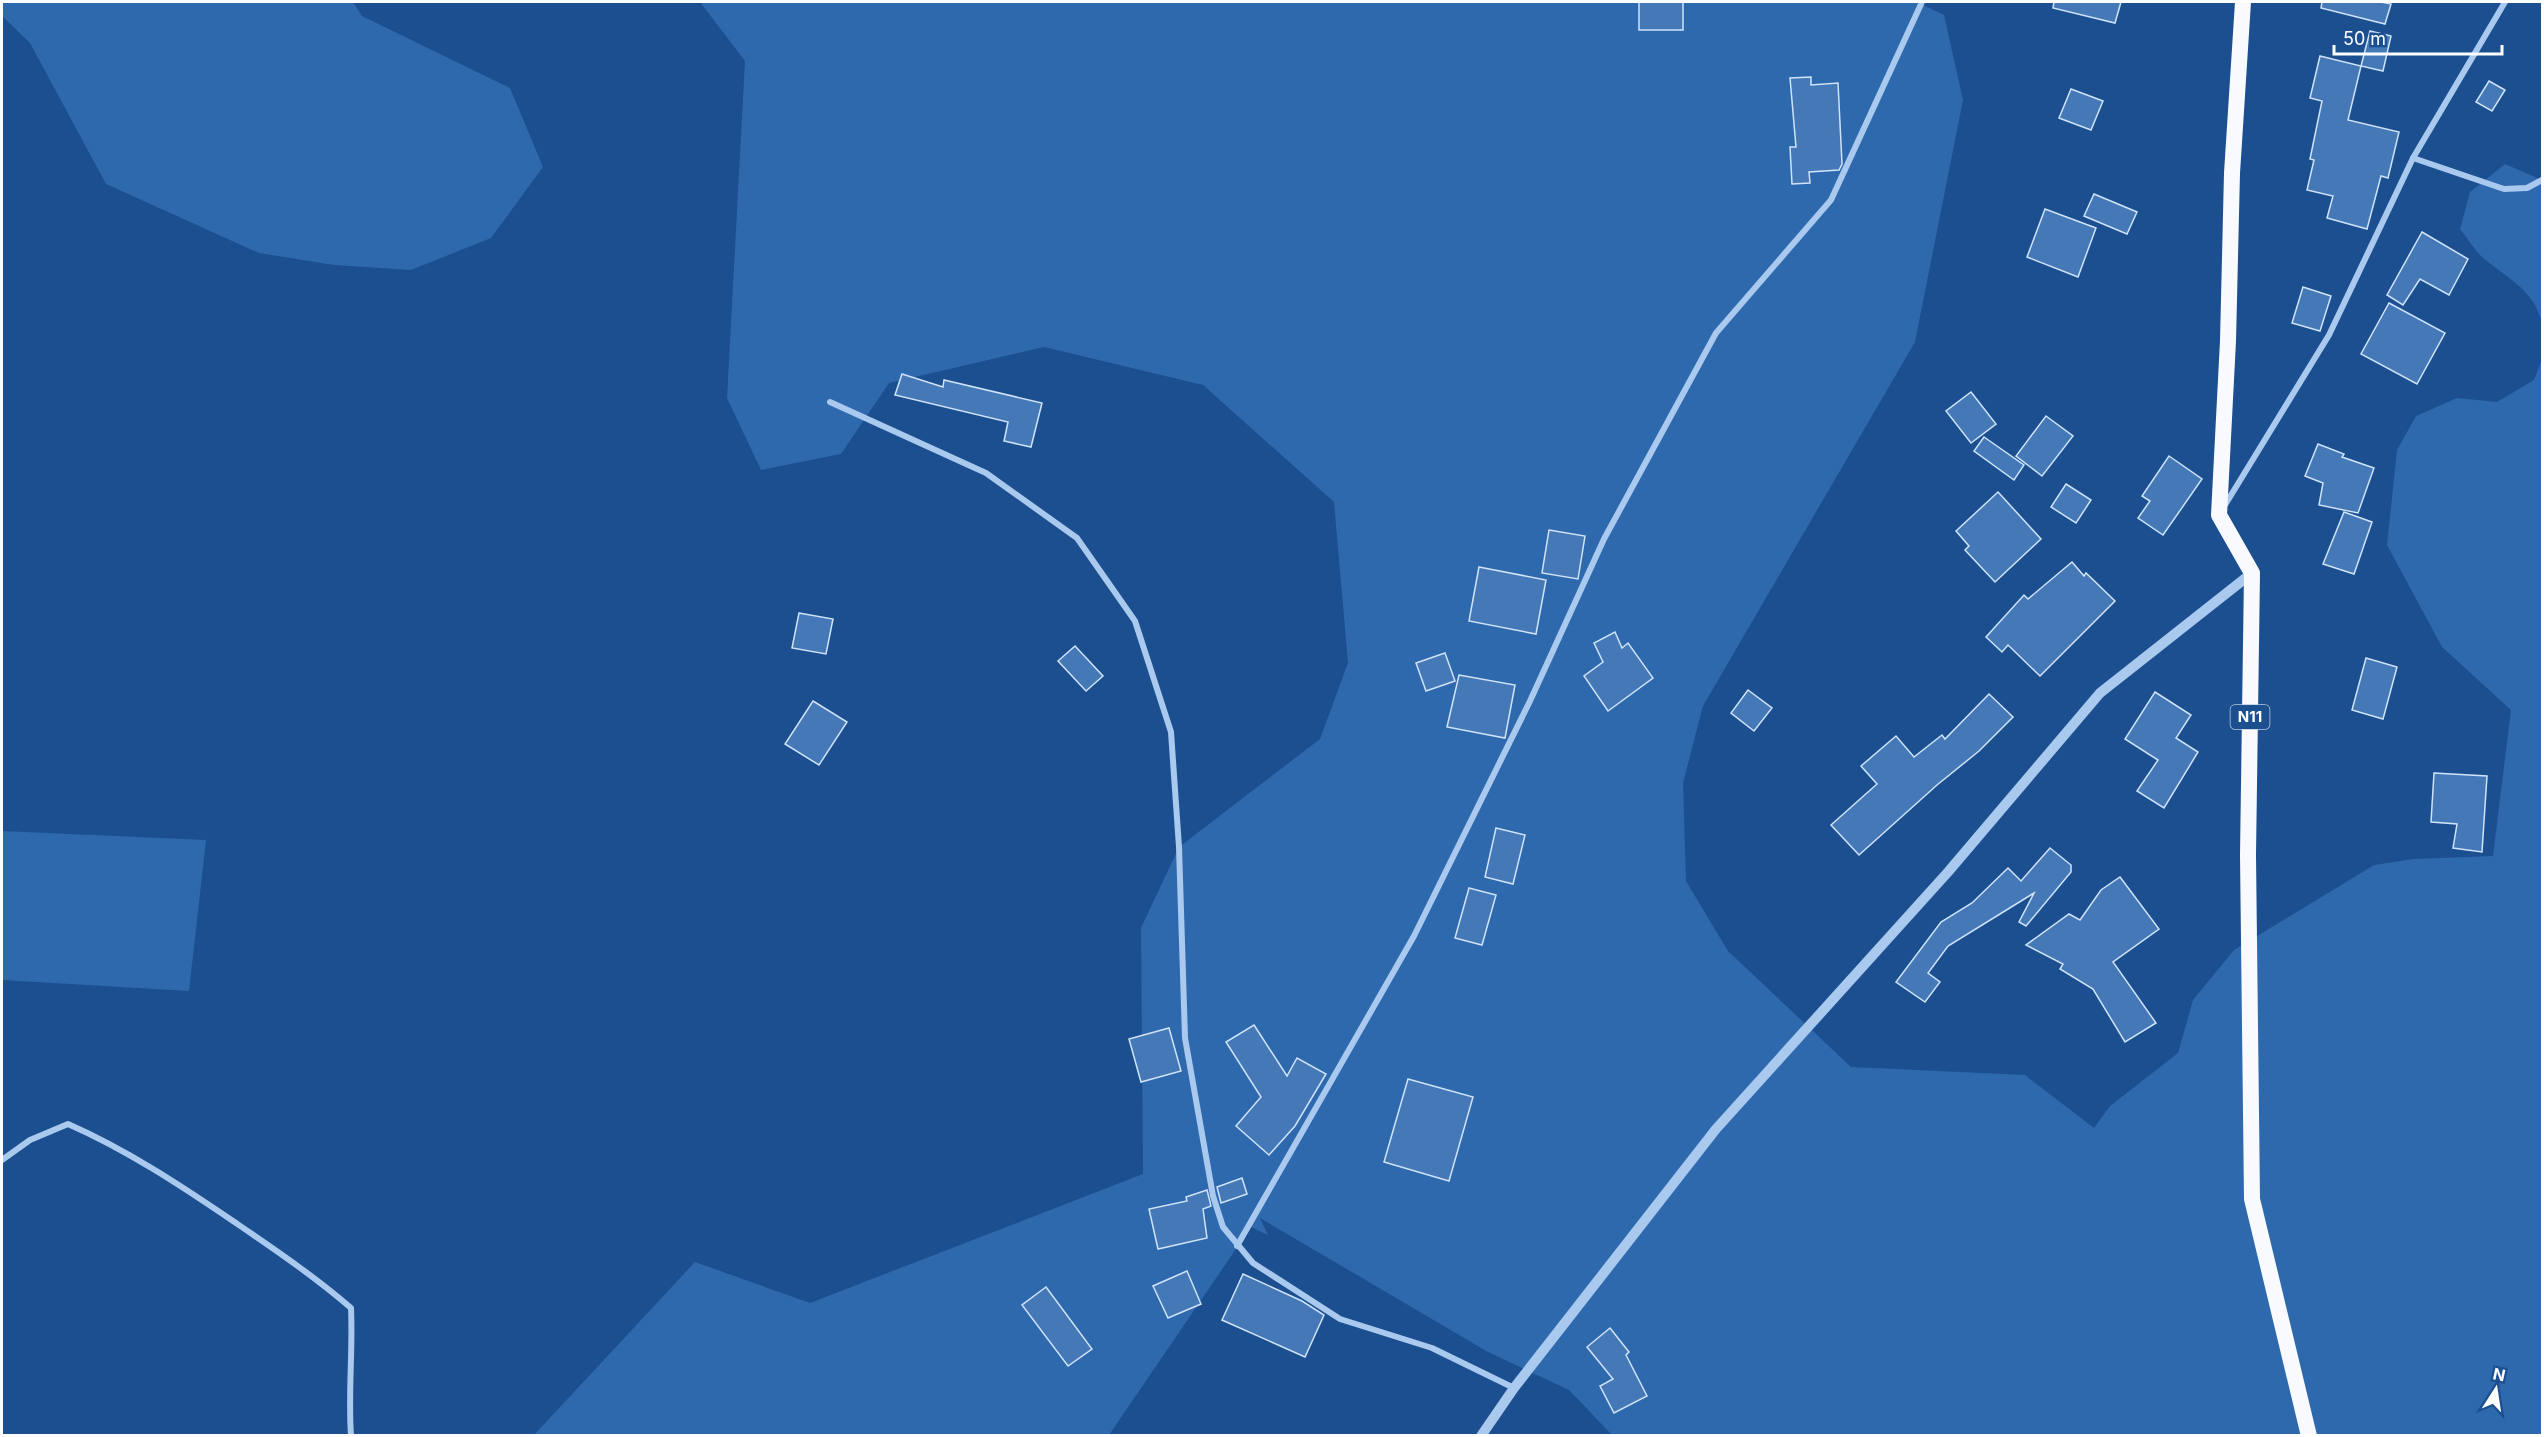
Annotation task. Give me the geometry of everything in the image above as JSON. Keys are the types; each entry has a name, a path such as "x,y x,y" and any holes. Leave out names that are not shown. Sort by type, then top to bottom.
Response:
{"highway":[{"path":"2243,2 2232,173 2228,341 2219,515 2252,573"},
{"name":"N11","path":"2252,573 2248,855 2252,1199 2309,1436"}],"street":[{"path":"1237,1246 1414,936 1530,701 1604,539 1716,333 1831,200 1922,2"},
{"path":"2219,515 2329,335 2413,158 2505,2"},
{"path":"2413,158 2504,189 2527,188 2542,180"},
{"path":"830,402 986,473 1077,538 1135,621 1171,732 1179,846 1185,1038 1213,1196 1223,1227 1253,1263 1340,1319 1432,1348 1514,1388"},
{"path":"1481,1436 1514,1388 1716,1130 1948,872 2100,693 2252,573"},
{"path":"2,1160 30,1140 68,1124 100,1138 169,1177 315,1277 351,1308 352,1341 348,1396 351,1436"}],"shaded area":[{"path":"2,2 353,2 362,16 510,88 543,167 491,238 411,270 334,265 259,253 106,184 30,43 2,16"},
{"path":"700,2 1917,2 1944,15 1963,100 1915,342 1703,706 1683,783 1686,881 1728,951 1851,1067 2025,1075 2094,1128 2110,1106 2178,1053 2193,1000 2234,950 2374,865 2414,859 2493,856 2511,710 2442,647 2387,545 2397,450 2416,416 2457,398 2497,402 2534,380 2542,359 2542,1435 1612,1435 1569,1390 1488,1352 1260,1218 1268,1235 1251,1227 1109,1435 533,1436 695,1262 810,1303 1143,1174 1141,928 1179,847 1320,739 1348,663 1334,502 1203,385 1044,347 889,383 841,454 761,470 727,398 745,61"},
{"path":"2505,164 2542,180 2542,323 2532,300 2517,284 2480,255 2460,229 2470,192"},
{"path":"2,831 206,840 189,991 2,980"}],"building":[{"path":"1639,2 1683,2 1683,30 1639,30"},
{"path":"2054,2 2121,2 2115,23 2053,8"},
{"path":"2322,2 2391,4 2385,24 2321,8"},
{"path":"2370,31 2391,36 2383,71 2361,66"},
{"path":"2320,56 2361,66 2348,120 2399,132 2388,178 2381,176 2367,229 2327,218 2333,196 2307,190 2314,160 2310,159 2322,101 2310,98"},
{"path":"1811,77 1811,85 1838,83 1842,164 1839,170 1809,172 1810,183 1792,184 1790,147 1796,147 1790,78"},
{"path":"2489,81 2505,90 2492,111 2476,102"},
{"path":"2071,89 2103,101 2091,130 2059,118"},
{"path":"2094,194 2137,212 2127,234 2084,216"},
{"path":"2045,209 2096,228 2078,277 2027,257"},
{"path":"2422,232 2468,259 2449,295 2420,279 2403,305 2387,295"},
{"path":"2303,287 2331,296 2320,331 2292,323"},
{"path":"2389,303 2445,333 2417,384 2361,354"},
{"path":"902,374 943,387 944,380 1042,403 1031,447 1004,441 1008,422 895,395"},
{"path":"1971,392 1996,424 1971,443 1946,411"},
{"path":"2046,416 2073,436 2042,476 2016,456"},
{"path":"1984,437 2024,465 2014,480 1974,451"},
{"path":"2318,444 2344,454 2342,457 2374,468 2358,513 2319,505 2323,483 2305,476"},
{"path":"2169,456 2202,479 2163,535 2138,518 2150,501 2142,496"},
{"path":"2066,484 2091,500 2076,523 2051,507"},
{"path":"1998,492 2041,539 1995,582 1965,550 1969,546 1956,531"},
{"path":"2344,512 2372,522 2354,574 2323,564"},
{"path":"1549,530 1585,536 1578,579 1542,573"},
{"path":"2072,562 2084,576 2086,573 2115,601 2040,676 2008,645 2002,652 1986,637 2024,595 2028,599"},
{"path":"1479,567 1546,580 1536,634 1469,621"},
{"path":"799,613 833,619 826,654 792,648"},
{"path":"1615,632 1622,648 1628,643 1653,678 1608,711 1584,676 1603,662 1594,643"},
{"path":"1075,646 1103,676 1086,691 1058,661"},
{"path":"1445,653 1455,681 1426,691 1416,663"},
{"path":"2366,658 2397,667 2383,719 2352,710"},
{"path":"1459,675 1515,685 1505,738 1447,727"},
{"path":"1748,690 1772,708 1754,731 1731,713"},
{"path":"2155,692 2191,715 2176,738 2198,752 2164,808 2137,791 2158,760 2125,739"},
{"path":"1989,694 2013,717 1979,751 1937,785 1859,855 1831,825 1877,784 1861,766 1896,736 1914,757 1942,735 1945,739"},
{"path":"813,701 847,722 819,765 785,744"},
{"path":"2434,773 2487,776 2482,852 2453,848 2457,824 2431,822"},
{"path":"1496,828 1525,835 1513,884 1485,877"},
{"path":"2050,848 2071,865 2071,872 2026,926 2019,922 2034,893 1948,946 1928,973 1940,982 1925,1002 1896,982 1941,922 1972,903 2008,868 2021,881"},
{"path":"2120,877 2159,929 2113,962 2156,1023 2125,1042 2093,989 2060,969 2063,964 2026,945 2069,914 2080,920 2101,890"},
{"path":"1469,888 1496,895 1482,945 1455,938"},
{"path":"1254,1025 1287,1076 1297,1058 1326,1074 1295,1126 1269,1155 1236,1126 1261,1097 1226,1042"},
{"path":"1169,1028 1181,1071 1141,1082 1129,1039"},
{"path":"1408,1079 1473,1097 1449,1181 1384,1162"},
{"path":"1242,1178 1247,1194 1221,1203 1217,1187"},
{"path":"1207,1190 1211,1206 1203,1209 1207,1238 1158,1249 1149,1209 1187,1201 1186,1197"},
{"path":"1187,1271 1201,1304 1168,1318 1153,1286"},
{"path":"1243,1274 1302,1301 1324,1315 1305,1357 1222,1320"},
{"path":"1046,1287 1092,1349 1068,1366 1022,1305"},
{"path":"1610,1328 1629,1352 1626,1355 1647,1396 1614,1413 1600,1386 1613,1379 1587,1347"}]}
